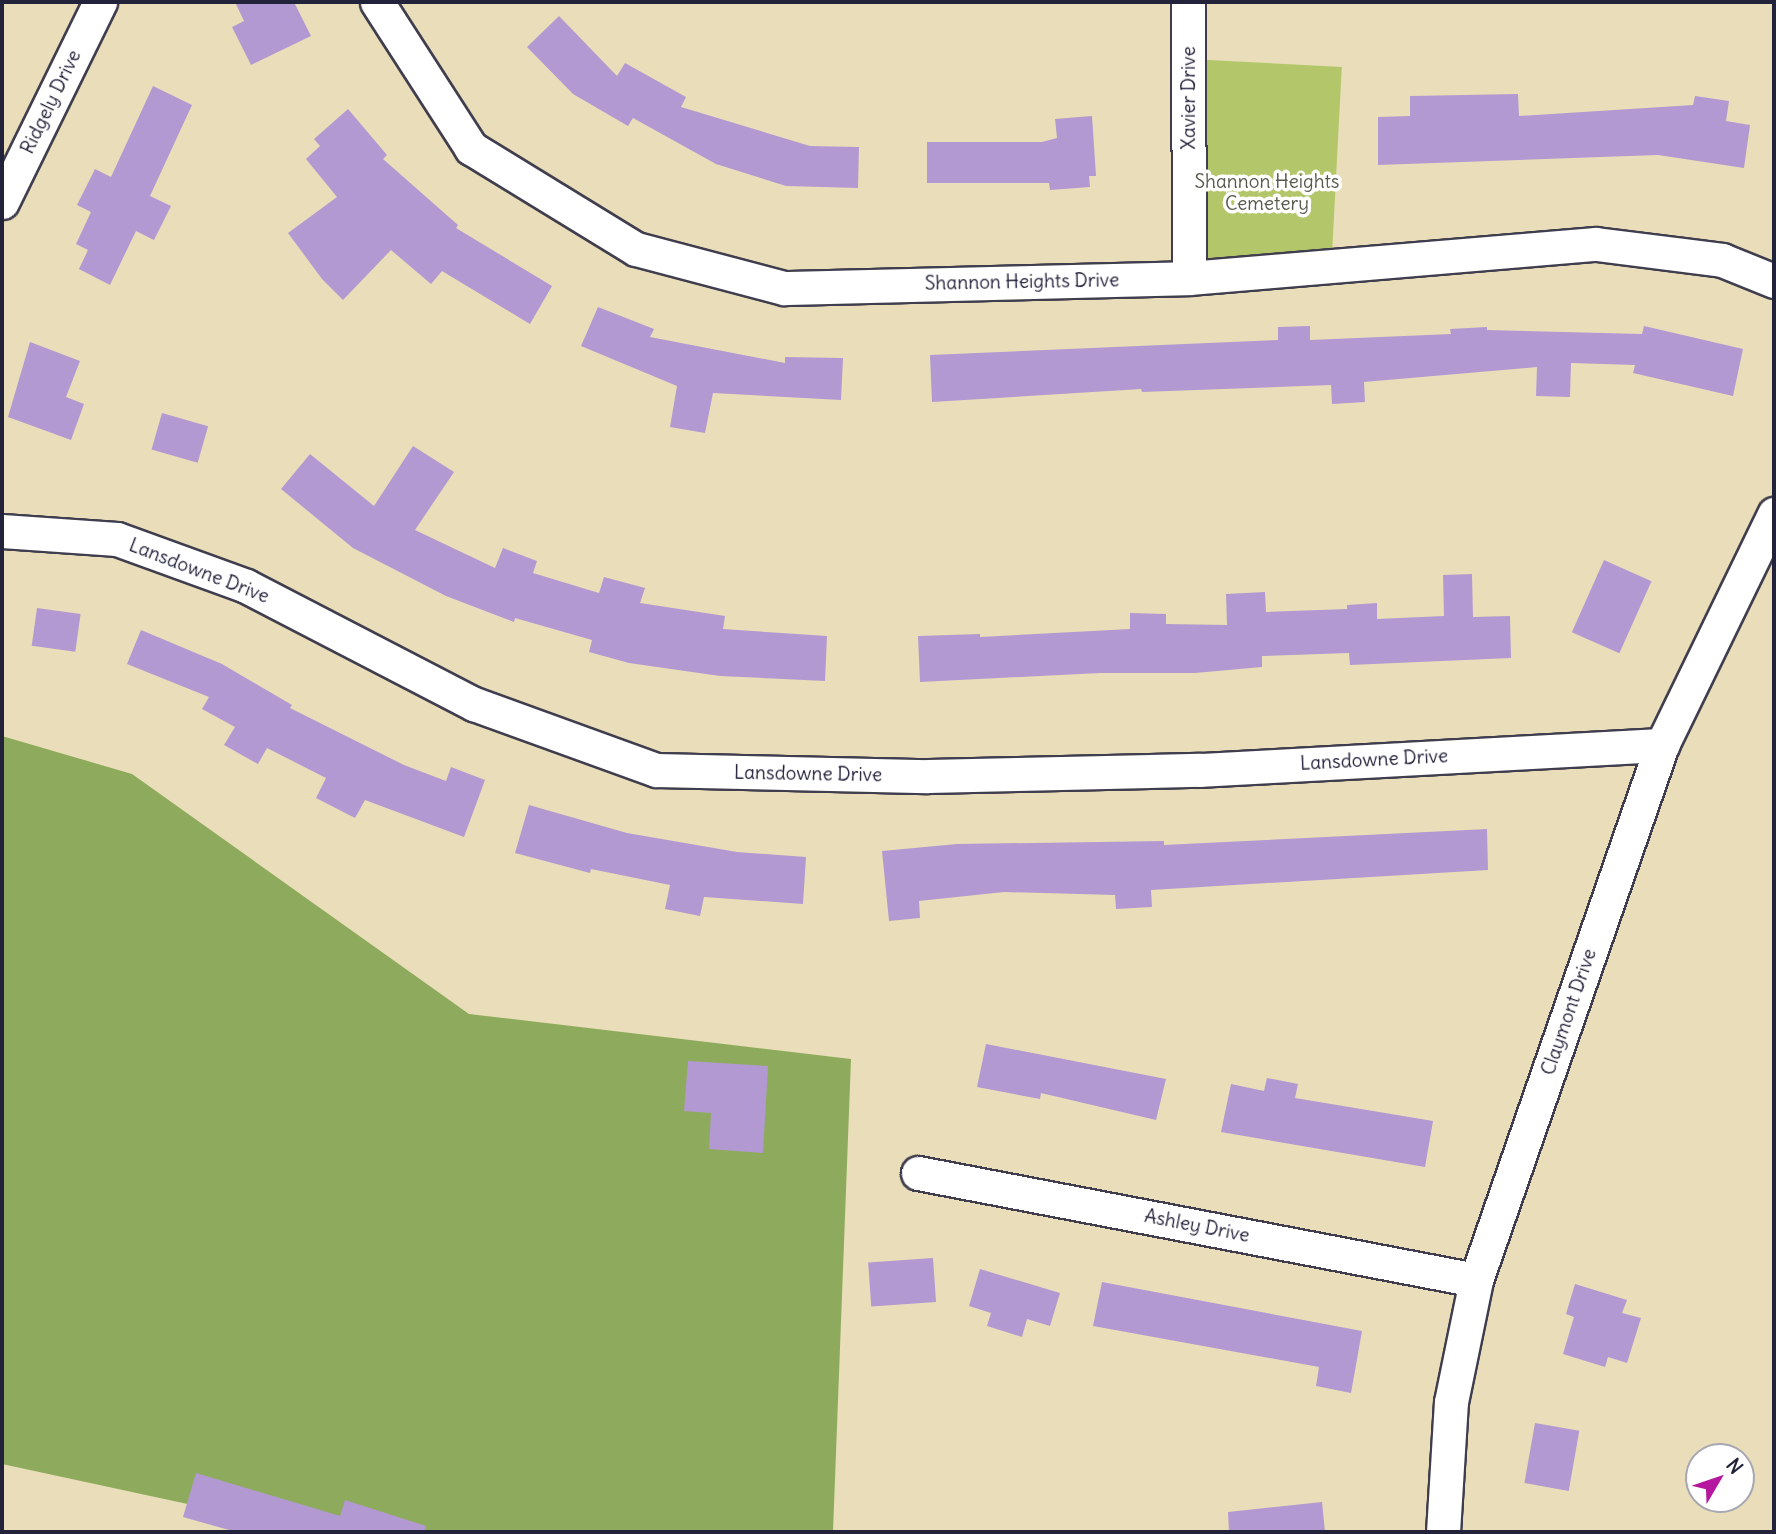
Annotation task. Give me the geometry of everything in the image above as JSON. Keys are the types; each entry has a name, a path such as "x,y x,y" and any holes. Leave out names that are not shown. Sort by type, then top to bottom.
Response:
{"street":[{"name":"Ridgely Drive","path":"2,202 100,2"},
{"name":"Shannon Heights Drive","path":"377,2 471,148 636,249 784,288 1189,278 1596,244 1722,260 1774,281"},
{"name":"Xavier Drive","path":"1188,2 1189,278"},
{"name":"Claymont Drive","path":"1443,1532 1451,1402 1476,1280 1662,745 1774,514"},
{"name":"Lansdowne Drive","path":"2,531 117,539 246,586 474,704 656,770 928,776 1186,770 1662,745"},
{"name":"Ashley Drive","path":"918,1172 1476,1280"}],"green space":[{"name":"Shannon Heights Cemetery","path":"1189,59 1342,67 1330,286 1178,278"},
{"path":"2,736 132,774 469,1014 851,1059 833,1532 318,1532 2,1464"}],"building":[{"path":"235,2 294,2 311,36 251,65 232,27 244,21"},
{"path":"559,16 617,76 625,63 686,97 681,107 810,146 859,147 858,188 786,186 716,164 633,118 628,126 573,94 527,47"},
{"path":"153,86 192,105 150,196 171,206 154,240 136,231 110,285 79,269 88,250 76,244 91,212 77,205 95,169 111,177"},
{"path":"1518,94 1519,116 1693,105 1695,96 1729,101 1726,121 1750,125 1744,168 1658,155 1378,165 1378,117 1410,116 1410,96"},
{"path":"348,109 387,155 383,159 458,225 456,228 552,286 530,324 442,271 431,284 391,250 343,300 322,279 288,233 337,197 306,159 320,146 314,139"},
{"path":"1092,116 1096,176 1089,176 1090,187 1050,190 1049,183 927,183 927,142 1042,142 1057,138 1055,119"},
{"path":"598,307 654,329 650,337 785,363 785,357 843,358 841,400 713,393 705,433 670,427 677,386 581,346"},
{"path":"1310,326 1310,340 1451,334 1450,329 1487,327 1487,330 1642,334 1644,326 1743,349 1733,396 1633,373 1635,365 1571,363 1570,397 1536,396 1537,367 1364,382 1365,402 1332,404 1331,385 1142,392 1141,389 932,402 930,355 1278,340 1278,327"},
{"path":"30,342 80,361 66,397 84,404 71,440 8,417"},
{"path":"162,413 208,426 198,463 152,450"},
{"path":"413,446 454,472 415,530 495,568 503,548 537,561 533,573 599,593 604,577 645,588 640,603 725,616 723,629 827,636 825,681 720,676 629,663 589,652 592,640 515,618 514,622 446,596 353,548 281,489 310,454 374,506"},
{"path":"1604,560 1652,581 1619,653 1572,632"},
{"path":"1472,574 1473,617 1510,616 1511,658 1350,665 1349,653 1262,656 1262,667 1195,673 1100,673 920,682 918,636 980,634 980,637 1130,629 1130,613 1166,614 1166,624 1227,625 1226,594 1265,592 1266,612 1347,609 1347,605 1377,603 1377,619 1444,616 1443,575"},
{"path":"37,608 81,614 75,652 32,646"},
{"path":"141,630 222,664 292,705 290,708 404,765 446,781 451,767 485,780 464,837 365,800 355,818 316,798 326,778 267,748 258,764 224,745 235,727 202,709 209,697 127,664"},
{"path":"529,805 627,833 737,852 806,857 803,904 704,897 700,916 665,909 670,885 591,869 590,873 515,853"},
{"path":"1487,829 1488,870 1151,890 1152,907 1116,909 1115,895 1004,892 919,901 920,918 889,921 882,851 957,844 1164,841 1164,845"},
{"path":"986,1044 1166,1079 1156,1120 1041,1093 1040,1099 977,1087"},
{"path":"688,1061 768,1066 763,1153 709,1149 711,1113 684,1111"},
{"path":"1267,1078 1298,1084 1295,1098 1433,1121 1425,1167 1221,1132 1231,1084 1264,1091"},
{"path":"933,1258 936,1302 871,1306 868,1263"},
{"path":"980,1269 1060,1293 1050,1326 1027,1319 1022,1337 987,1326 991,1313 969,1306"},
{"path":"1102,1282 1362,1331 1351,1393 1316,1386 1319,1367 1093,1326"},
{"path":"1575,1284 1627,1300 1622,1313 1641,1318 1627,1363 1608,1357 1605,1367 1563,1354 1574,1317 1566,1314"},
{"path":"1535,1423 1579,1431 1569,1491 1524,1483"},
{"path":"196,1473 340,1516 345,1500 426,1526 425,1532 236,1532 183,1517"},
{"path":"1322,1502 1325,1532 1229,1532 1228,1512"}]}
